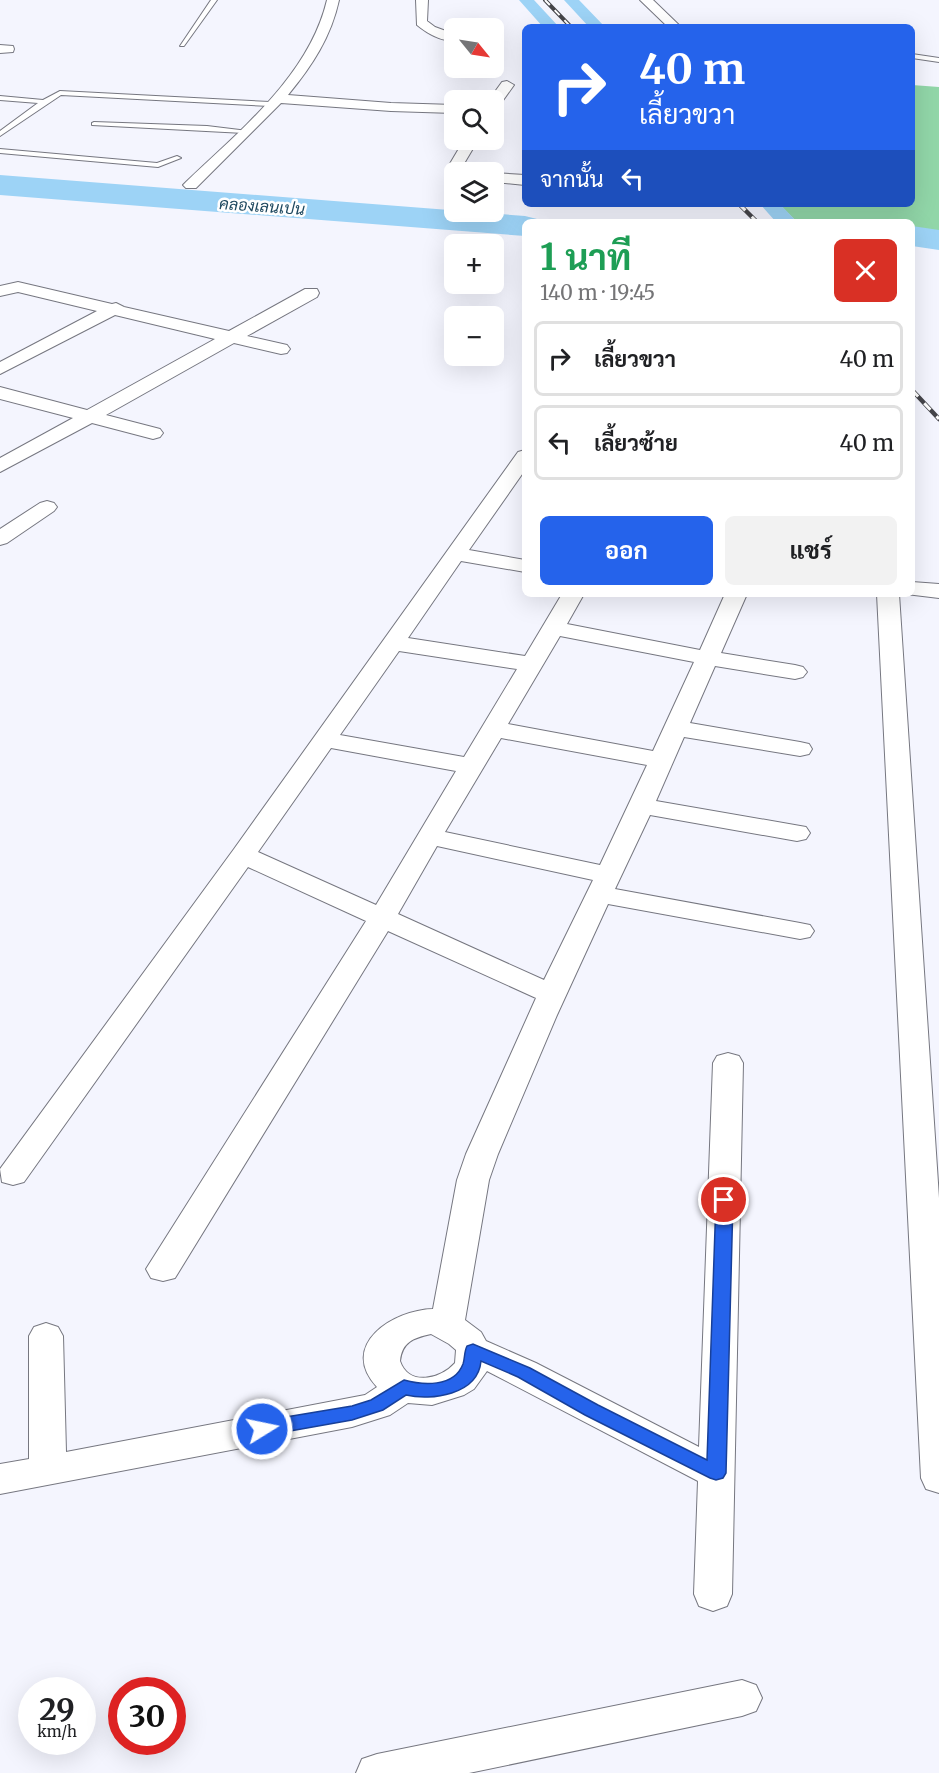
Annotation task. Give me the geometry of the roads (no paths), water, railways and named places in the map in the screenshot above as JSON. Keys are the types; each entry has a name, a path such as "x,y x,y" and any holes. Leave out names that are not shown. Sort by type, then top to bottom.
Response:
{"street":[{"path":"191,185 290,84 316,48 332,15 333,0"},
{"path":"422,0 421,22 431,30 444,35"},
{"path":"646,0 672,24"},
{"path":"503,90 507,85"},
{"path":"273,101 391,107 444,103"},
{"path":"504,179 522,180"},
{"path":"0,291 18,287 281,349"},
{"path":"0,466 311,293"},
{"path":"0,369 116,309"},
{"path":"0,393 153,433"},
{"path":"13,1174 325,740 455,554 517,479 522,465"},
{"path":"0,539 47,507"},
{"path":"455,554 522,565"},
{"path":"915,589 939,591"},
{"path":"163,1269 382,918 571,597"},
{"path":"447,1324 473,1180 482,1154 552,994 641,806 735,597"},
{"path":"888,597 930,1194 939,1478"},
{"path":"553,628 707,658 795,672"},
{"path":"393,643 532,664"},
{"path":"676,728 800,749"},
{"path":"493,729 662,760"},
{"path":"325,740 472,766"},
{"path":"641,806 797,833"},
{"path":"430,837 603,884 800,931"},
{"path":"243,855 552,994"},
{"path":"713,1594 728,1063"},
{"path":"431,1321 447,1324 459,1330 473,1350 472,1366 462,1380 444,1389 423,1392 404,1387 387,1374 381,1362 382,1349 388,1338 400,1328 414,1322 431,1321"},
{"path":"46,1336 48,1470"},
{"path":"473,1350 524,1372 592,1410 716,1473"},
{"path":"0,1479 352,1413 377,1405 404,1387"},
{"path":"377,1773 742,1698"}],"lane":[{"path":"182,45 214,0"},
{"path":"915,56 939,60"},
{"path":"0,134 51,96 69,92 273,101"},
{"path":"0,98 44,102"},
{"path":"94,124 138,127 192,126 244,131"},
{"path":"0,152 158,165 177,158"}],"waterway":[{"path":"526,0 548,24"},
{"path":"571,0 594,24"},
{"name":"คลองเลนเปน","path":"0,185 522,226"},
{"path":"772,207 784,219"},
{"name":"คลองเลนเปน","path":"915,236 939,240"}],"railway":[{"path":"545,0 568,24"},
{"path":"742,207 754,219"},
{"path":"915,393 939,419"}]}
